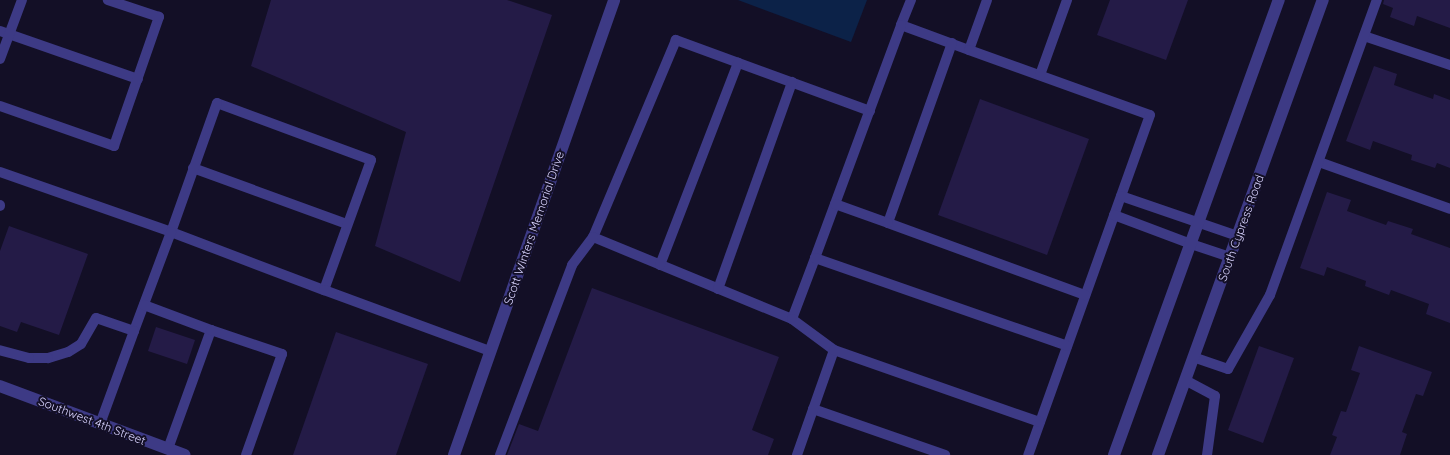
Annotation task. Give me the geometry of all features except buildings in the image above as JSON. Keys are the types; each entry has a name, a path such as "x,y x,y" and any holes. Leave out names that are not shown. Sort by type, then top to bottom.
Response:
{"street":[{"name":"Scott Winters Memorial Drive","path":"454,455 614,0"},
{"path":"1114,455 1279,0"},
{"name":"South Cypress Road","path":"1158,455 1323,0"},
{"name":"Southwest 4th Street","path":"0,386 185,455"}],"lane":[{"path":"0,59 5,33 22,0"},
{"path":"0,106 114,146 159,17 108,0"},
{"path":"792,319 910,0"},
{"path":"969,50 987,0"},
{"path":"1040,75 1067,0"},
{"path":"1193,357 1228,369 1270,296 1377,0"},
{"path":"902,25 1150,115 1028,455"},
{"path":"5,33 138,79"},
{"path":"1364,36 1450,65"},
{"path":"500,455 572,265 593,237 676,40 870,111"},
{"path":"888,223 952,43"},
{"path":"660,265 738,63"},
{"path":"718,289 792,82"},
{"path":"100,424 217,103 371,160 324,290"},
{"path":"1319,162 1450,209"},
{"path":"194,168 347,224"},
{"path":"0,172 171,232 490,351"},
{"path":"1121,196 1238,236"},
{"path":"835,204 1085,295"},
{"path":"1114,215 1230,257"},
{"path":"593,237 792,319 834,350 1040,422"},
{"path":"815,258 1067,346"},
{"path":"144,305 282,354 246,455"},
{"path":"0,350 29,358 48,358 68,352 81,344 96,318 134,331"},
{"path":"168,449 211,330"},
{"path":"797,455 834,350"},
{"path":"1185,380 1215,396 1207,455"},
{"path":"813,409 945,455"}],"water":[{"path":"738,0 867,0 851,42"}]}
